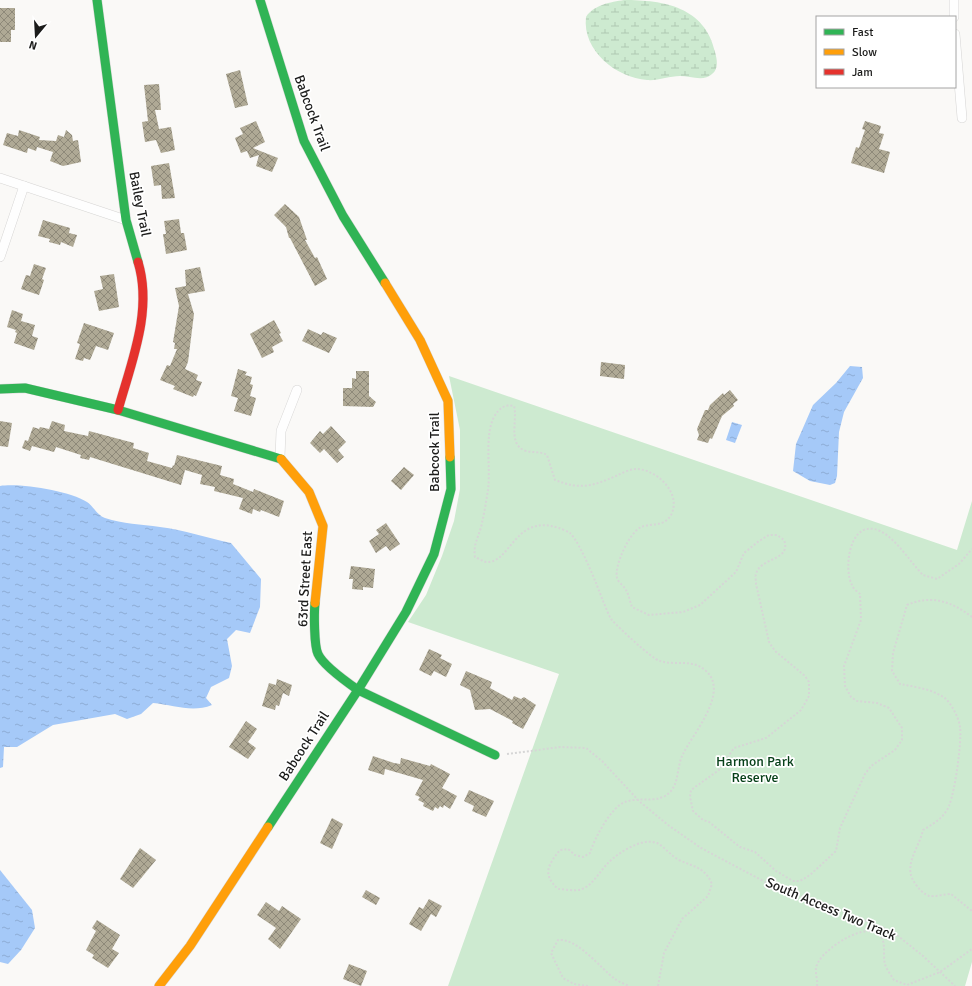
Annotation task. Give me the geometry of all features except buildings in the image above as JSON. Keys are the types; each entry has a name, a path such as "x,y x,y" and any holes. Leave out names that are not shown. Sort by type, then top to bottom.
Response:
{"street":[{"name":"Bailey Trail","path":"97,0 126,220 142,274 142,323 118,410"},
{"name":"Babcock Trail","path":"159,986 190,946 358,690 406,612 434,554 451,488 448,401 420,340 343,216 304,141 260,0"},
{"path":"954,0 954,16"},
{"path":"956,46 962,118"},
{"path":"0,178 126,220"},
{"path":"0,257 24,186"},
{"path":"0,389 25,388 118,410 280,458 281,431 297,390"},
{"name":"63rd Street East","path":"280,458 309,492 323,526 314,615 318,654 340,677 358,690 496,755"}],"path":[{"path":"658,986 664,953 682,919 708,896 712,884 708,875 696,867 678,859 656,843 644,842 629,848 610,862 588,886 581,889 558,889 549,881 548,871 551,861 560,850 568,849 575,855 583,857 590,853 593,843 610,814 625,802 662,798 672,791 683,753 705,720 713,698 710,676 706,670 693,663 672,663 660,661 650,657 640,644 611,619 589,569 569,533 559,528 545,525 529,527 517,536 496,560 485,562 475,556 474,548 481,528 488,489 489,441 494,417 501,408 508,405 514,406 516,412 514,436 516,441 519,446 526,451 542,452 547,455 555,480 567,485 580,487 598,484 635,469 654,475 672,494 675,507 669,519 658,524 642,527 635,532 618,562 617,578 626,590 632,608 649,615 683,612 700,605 736,572 744,553 759,541 769,535 777,535 784,540 786,544 785,550 780,557 769,561 759,568 756,574 756,584 769,642 775,651 805,676 809,682 809,696 801,710 766,738 734,748 719,770 694,786 690,797 693,811 703,820 709,822 740,847 755,852 776,871 793,881 800,881 810,875 836,851 840,828 865,774 871,766 889,756 902,740 902,728 889,708 877,703 857,701 851,697 845,686 844,666 861,620 860,594 851,585 849,565 850,549 853,540 858,533 866,530 874,529 888,535 923,575 937,579 959,564 972,549"},
{"path":"972,617 950,602 926,600 907,605 893,653 892,671 900,684 926,689 947,700 957,716 960,726 957,773 949,806 942,817 923,830 920,843 910,867 910,875 921,891 930,896 951,894 972,911"},
{"name":"South Access Two Track","path":"496,755 561,747 586,748 602,761 639,800 668,825 700,848 784,892 818,901 894,932 955,986"},
{"path":"817,986 816,967 823,955 852,934 866,930 877,933 884,942 885,964 894,980 907,985 940,972 972,949"},
{"path":"588,986 574,984 563,978 551,953 558,940 568,941 583,950 615,979 629,986"}],"green space":[{"path":"624,0 639,0 668,5 681,9 692,16 702,25 710,37 717,61 717,67 714,72 705,78 680,76 647,80 624,74 613,68 596,51 590,41 586,29 586,17 598,7 608,3"},
{"name":"Harmon Park Reserve","path":"449,376 957,550 972,501 972,962 965,986 448,986 559,674 408,622 426,595 442,556 454,521 460,489 460,430"}],"water":[{"path":"850,366 862,367 863,378 844,412 839,432 837,476 835,483 830,485 810,481 793,471 796,444 813,405 836,383"},
{"path":"732,422 742,425 735,443 726,440"},
{"path":"9,485 32,487 57,491 69,494 87,502 105,518 125,523 178,530 231,543 261,579 260,607 250,633 236,630 227,639 232,666 229,678 211,687 206,698 212,705 197,708 183,708 153,703 141,714 127,719 115,714 53,725 17,747 4,747 3,767 0,768 0,486"},
{"path":"0,870 32,910 35,928 21,950 8,964 0,962"}],"traffic: fast":[{"path":"97,0 126,220 138,262"},
{"path":"260,0 304,141 343,216 385,283"},
{"path":"0,389 25,388 118,410 281,459"},
{"path":"268,827 358,690 406,612 434,554 451,489 450,457"},
{"path":"315,603 314,614 318,654 336,674 358,690 495,755"}],"traffic: slow":[{"path":"385,283 420,340 448,401 450,457"},
{"path":"281,459 309,492 323,526 315,603"},
{"path":"159,986 190,946 268,827"}],"traffic: jam":[{"path":"118,410 134,355 142,318 142,280 138,262"}]}
